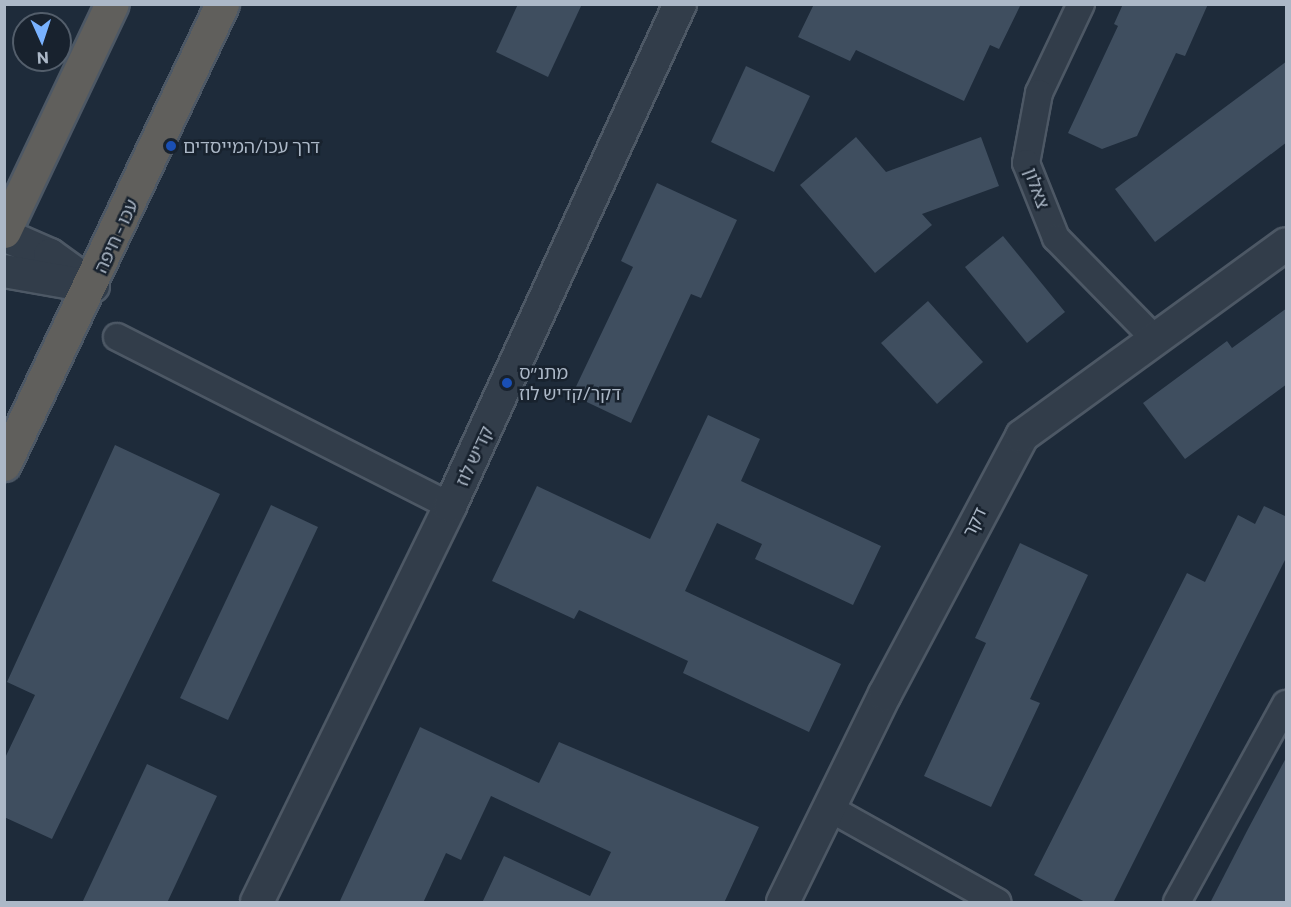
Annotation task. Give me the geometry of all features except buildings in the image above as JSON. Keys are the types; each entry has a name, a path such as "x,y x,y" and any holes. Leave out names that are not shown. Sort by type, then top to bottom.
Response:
{"highway":[{"path":"4,233 112,4"},
{"name":"עכו - חיפה","path":"4,464 93,286 222,4"},
{"path":"4,180 46,147"}],"street":[{"name":"קדיש לוז","path":"257,903 450,506 680,4"},
{"name":"צאלון","path":"1081,4 1039,93 1026,163 1056,238 1155,339"},
{"path":"4,233 50,255 93,286"},
{"name":"דקר","path":"783,903 829,808 1022,436 1287,244"},
{"path":"4,271 93,286"},
{"path":"117,337 450,506"},
{"path":"1177,903 1287,704"},
{"path":"829,808 997,903"}],"place":[{"name":"דרך עכו/המייסדים","path":"171,146"},
{"name":"מתנ״ס דקר/קדיש לוז","path":"507,383"}]}
